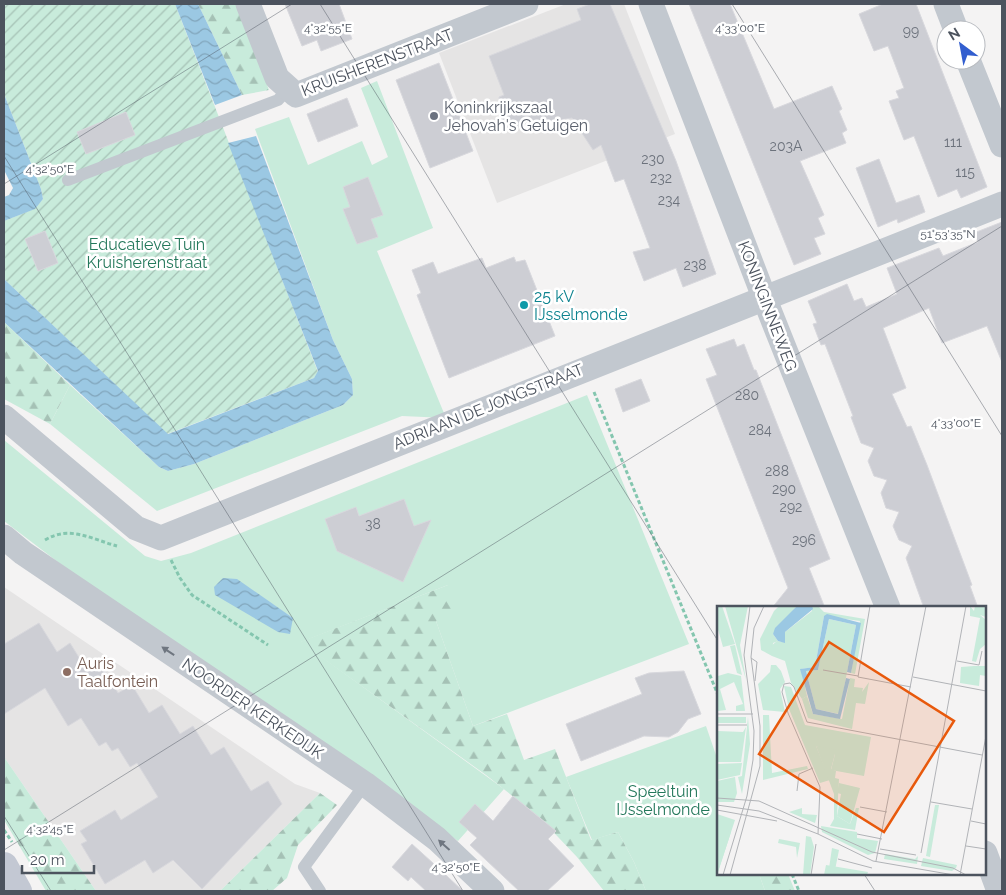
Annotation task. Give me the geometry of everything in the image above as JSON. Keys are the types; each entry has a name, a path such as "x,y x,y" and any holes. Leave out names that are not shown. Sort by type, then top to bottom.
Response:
{"main road":[{"path":"4,866 18,891"}],"street":[{"name":"KRUISHERENSTRAAT","path":"248,4 277,78 296,95 526,4"},
{"name":"KONINGINNEWEG","path":"651,4 764,297 887,606"},
{"path":"946,4 952,20"},
{"path":"972,70 1002,145"},
{"name":"ADRIAAN DE JONGSTRAAT","path":"161,538 584,368 1002,204"},
{"path":"4,416 136,528 161,538"},
{"name":"NOORDER KERKEDIJK","path":"4,537 23,553 365,784 437,839 492,891"},
{"path":"986,856 1000,891"}],"lane":[{"path":"68,180 278,100 289,88"},
{"path":"320,891 304,867 365,784"}],"path":[{"path":"584,368 717,693"},
{"path":"23,553 57,532 71,531 126,549 141,548 161,538 180,578 192,594 268,645"},
{"path":"792,875 799,891"}],"shaded area":[{"path":"566,4 624,4 675,134 497,203 439,53"},
{"name":"Auris Taalfontein","path":"4,587 295,784 320,793 220,891 96,891 4,757"}],"green space":[{"name":"Educatieve Tuin Kruisherenstraat","path":"4,4 175,4 318,372 314,378 167,434 4,279 4,221 34,209 43,199 41,189 4,94"},
{"path":"198,4 236,4 269,90 242,95"},
{"path":"377,81 433,228 377,251 446,418 402,416 157,511 50,424 70,385 159,467 168,471 194,464 343,405 353,395 352,379 333,340 255,129 289,117 308,165 362,141 372,165 388,157 361,88"},
{"path":"4,322 70,385 50,424 4,399"},
{"path":"587,395 689,644 473,726 436,621 448,585 301,642 504,789 458,841 79,578 4,521 4,440 145,556 161,561 191,553","holes":["214,587 272,604 293,618"]},
{"path":"448,585 457,613 436,621 473,726 507,714 524,760 555,749 591,840 618,832 634,862 646,891 604,891 577,857 540,818 486,775 300,642"},
{"name":"Speeltuin IJsselmonde","path":"706,726 717,758 717,875 759,875 765,891 646,891 634,862 618,832 592,840 566,777"},
{"path":"4,757 96,891 46,891 4,820"},
{"path":"320,793 337,805 298,845 287,878 272,891 220,891"},
{"path":"759,875 788,875 795,891 765,891"}],"water":[{"path":"175,4 198,4 242,95 215,105"},
{"path":"4,94 41,189 43,199 35,209 4,221 4,197 9,195 13,188 4,170"},
{"path":"256,136 333,340 352,379 353,395 343,405 194,464 168,471 159,467 4,322 4,279 168,434 314,378 318,371 228,143"},
{"path":"223,578 237,579 293,618 290,634 278,632 215,595 214,587"}],"building":[{"path":"285,4 339,4 352,39 321,51 317,40 302,46"},
{"path":"590,4 610,4 676,161 716,274 683,287 676,268 644,281 633,252 650,248 624,179 615,182 601,145 593,150 572,118 504,129 499,97 504,95 489,56 581,20 577,9"},
{"path":"689,4 730,4 774,109 832,86 842,109 839,111 847,130 842,133 846,143 800,161 824,215 818,218 825,234 814,238 821,254 794,265"},
{"path":"883,4 916,4 936,56 936,70 942,70 987,187 961,198 957,189 938,197 914,136 904,140 889,101 899,98 896,91 904,88 888,46 874,51 859,14"},
{"name":"Koninkrijkszaal Jehovah's Getuigen","path":"439,63 473,151 430,168 396,80"},
{"path":"347,98 358,126 318,142 307,114"},
{"path":"126,112 135,135 86,154 77,132"},
{"path":"879,159 896,203 919,195 925,212 898,223 897,219 878,227 856,168"},
{"path":"368,177 383,215 371,219 378,237 357,244 343,209 350,207 343,187"},
{"path":"1002,222 1002,362 987,326 942,343 929,308 883,328 906,388 892,394 907,427 911,426 927,465 972,585 970,586 977,606 923,606 906,558 912,546 899,540 893,526 899,512 886,508 881,493 887,480 874,476 868,461 874,448 861,443 851,417 853,416 825,344 821,345 813,324 817,323 808,301 847,284 854,301 862,298 866,307 897,294 887,268 939,248 943,256 978,242 974,233"},
{"path":"45,231 58,263 38,271 25,239"},
{"name":"25 kV IJsselmonde","path":"514,257 516,262 525,260 555,336 449,378 417,295 421,293 412,270 433,262 438,274 482,258 486,268"},
{"path":"734,339 737,347 744,344 754,370 756,370 830,559 809,568 824,606 774,606 788,588 706,379 717,375 706,349"},
{"path":"641,379 650,401 623,412 615,389"},
{"path":"404,499 414,526 431,520 403,582 337,551 325,519 356,507 359,516"},
{"path":"39,623 57,652 70,643 88,672 101,664 118,693 132,685 149,713 162,705 180,734 193,726 211,755 224,747 251,791 268,781 282,804 202,889 173,860 153,873 145,860 105,884 81,844 87,841 80,831 115,810 121,820 158,797 137,763 130,767 118,748 112,751 106,742 99,746 81,718 68,726 45,688 4,714 4,644"},
{"path":"684,671 701,714 688,719 678,732 669,737 644,736 581,761 566,724 642,694 635,678 649,673"},
{"path":"513,796 556,831 548,839 574,866 547,891 519,891 470,845 477,838 459,822 475,804 493,821"},
{"path":"412,844 463,891 426,891 411,877 408,881 392,867"}],"place":[{"name":"Koninkrijkszaal Jehovah's Getuigen","path":"434,116"},
{"name":"25 kV IJsselmonde","path":"524,305"},
{"name":"Auris Taalfontein","path":"67,672"}]}
